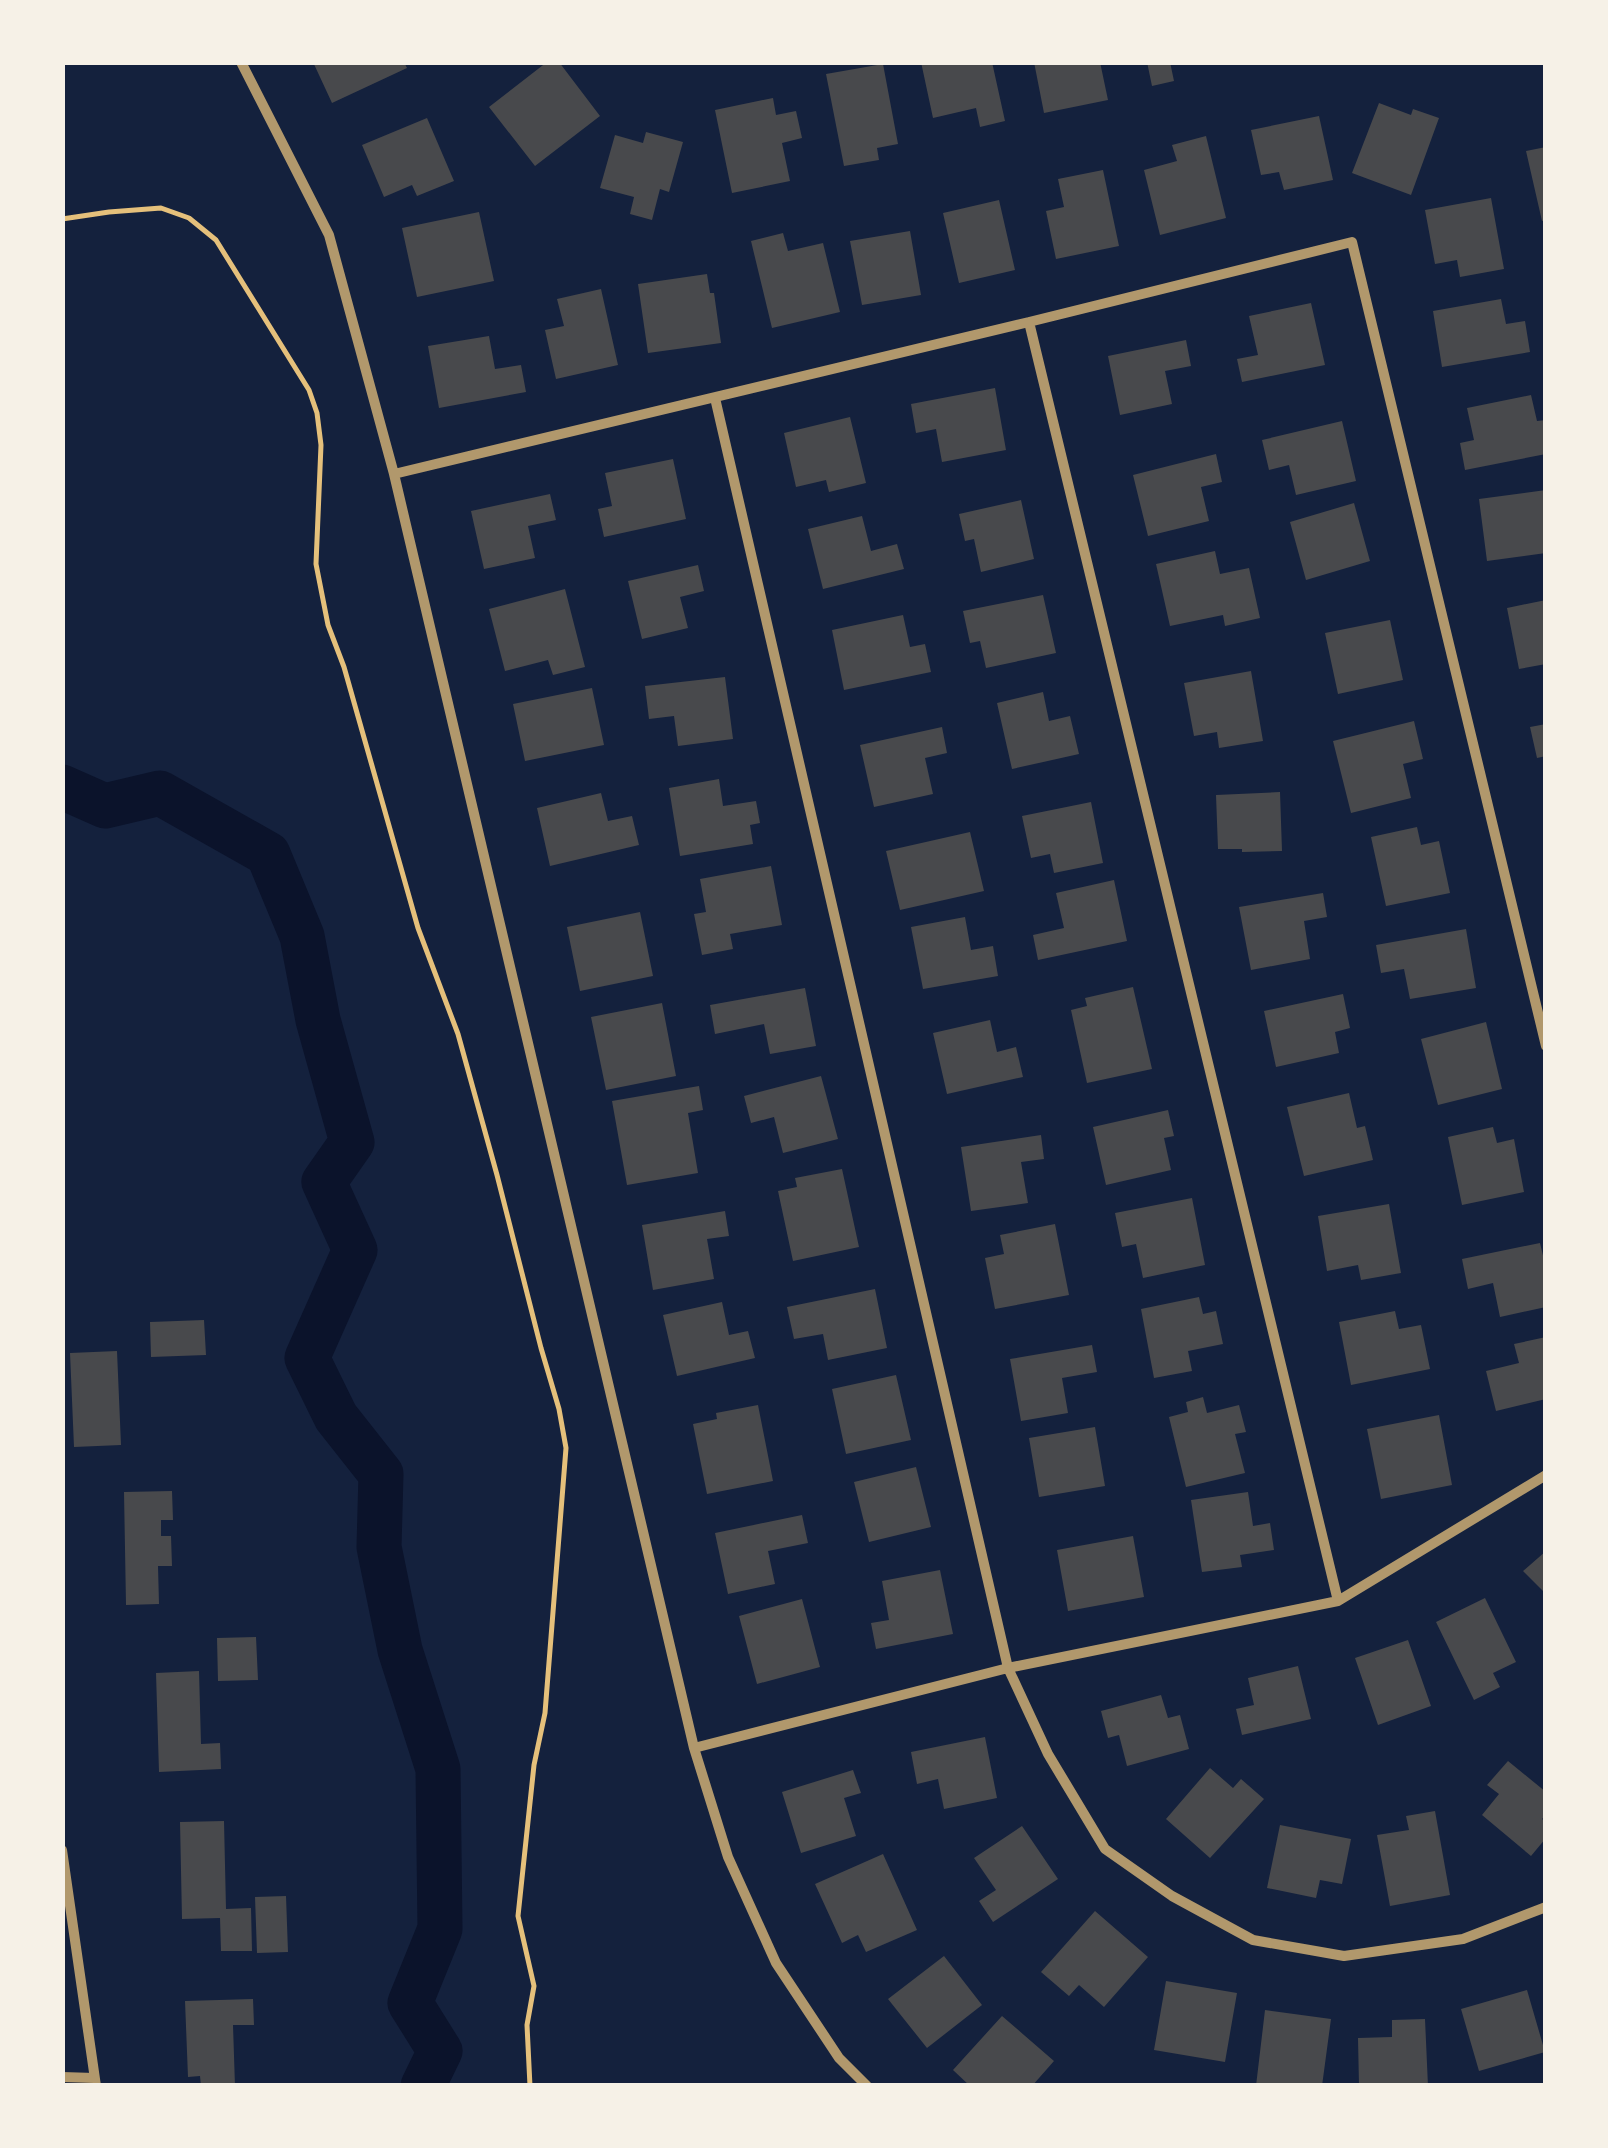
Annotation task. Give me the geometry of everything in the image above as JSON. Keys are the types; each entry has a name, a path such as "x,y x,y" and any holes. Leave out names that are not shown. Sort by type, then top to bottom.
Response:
{"street":[{"path":"241,62 329,235 394,474 694,1748 728,1858 776,1962 839,2058 868,2086"},
{"path":"394,474 1352,242 1546,1046"},
{"path":"1029,322 1338,1601"},
{"path":"715,398 1008,1668 1048,1754 1105,1849 1172,1896 1252,1940 1344,1956 1463,1940 1546,1907"},
{"path":"694,1748 1008,1668 1338,1601 1546,1475"},
{"path":"62,1850 95,2082 62,2077"}],"path":[{"path":"62,218 162,208 189,218 216,240 310,390 317,413 322,444 316,564 328,625 344,667 418,928 458,1034 566,1448 545,1713 534,1765 518,1916 534,1986 528,2025 530,2086"}],"building":[{"path":"313,62 404,62 407,68 332,103"},
{"path":"547,62 559,62 600,116 535,166 489,107"},
{"path":"921,62 992,62 1005,121 980,127 976,108 933,118"},
{"path":"1034,62 1100,62 1108,100 1044,113"},
{"path":"1147,62 1170,62 1174,81 1152,86"},
{"path":"883,64 898,144 877,148 879,160 844,166 826,74"},
{"path":"773,98 776,115 796,111 802,138 782,143 790,181 732,193 715,110"},
{"path":"1379,103 1411,115 1413,109 1439,118 1411,195 1352,173"},
{"path":"1319,116 1333,180 1284,190 1279,172 1261,175 1251,130"},
{"path":"427,118 454,181 417,196 412,185 384,197 362,145"},
{"path":"646,132 683,142 669,192 660,189 652,220 630,214 634,197 600,188 615,135 643,143"},
{"path":"1206,136 1226,218 1160,235 1144,170 1177,161 1172,145"},
{"path":"1546,147 1546,220 1542,221 1526,151"},
{"path":"1103,170 1119,246 1056,259 1046,211 1064,207 1058,179"},
{"path":"1491,198 1504,269 1460,277 1457,260 1435,264 1425,210"},
{"path":"999,200 1015,270 959,283 943,213"},
{"path":"479,212 494,281 417,297 402,228"},
{"path":"910,231 921,295 862,305 850,241"},
{"path":"783,233 788,251 823,243 840,312 772,328 751,241"},
{"path":"707,274 710,293 714,293 721,343 648,353 638,284"},
{"path":"601,289 618,365 556,379 545,330 564,326 557,299"},
{"path":"1501,299 1506,324 1525,321 1530,352 1442,367 1433,311"},
{"path":"1311,303 1325,365 1242,382 1237,359 1258,355 1249,316"},
{"path":"489,336 495,369 521,365 526,392 439,408 428,346"},
{"path":"1186,340 1191,366 1165,371 1172,404 1120,415 1108,356"},
{"path":"995,388 1006,450 942,462 936,429 916,433 911,404"},
{"path":"1531,395 1537,421 1546,420 1546,454 1465,470 1460,443 1474,440 1467,408"},
{"path":"850,417 866,483 829,492 826,480 796,487 784,433"},
{"path":"1342,421 1356,481 1296,495 1289,465 1269,470 1262,440"},
{"path":"1216,454 1222,482 1201,487 1209,521 1148,536 1133,475"},
{"path":"673,459 686,519 604,537 598,509 612,506 605,473"},
{"path":"1546,490 1546,553 1487,561 1479,499"},
{"path":"550,494 556,520 528,526 535,558 484,569 471,511"},
{"path":"1021,500 1034,559 981,572 974,539 965,541 959,514"},
{"path":"1354,503 1370,561 1306,580 1290,522"},
{"path":"862,516 871,551 897,544 904,569 823,589 808,529"},
{"path":"1215,551 1220,574 1249,568 1260,618 1225,626 1223,615 1170,626 1156,564"},
{"path":"698,565 704,591 680,597 688,628 642,639 628,581"},
{"path":"565,589 585,667 553,675 548,660 505,671 489,609"},
{"path":"1043,595 1056,653 986,668 980,641 970,643 963,611"},
{"path":"1546,600 1546,664 1519,669 1507,608"},
{"path":"903,615 910,647 925,644 931,672 844,690 832,630"},
{"path":"1390,620 1403,680 1338,694 1325,633"},
{"path":"1251,671 1263,741 1219,748 1217,732 1194,736 1184,683"},
{"path":"725,677 733,739 678,746 674,716 649,719 645,686"},
{"path":"592,688 604,745 525,761 513,704"},
{"path":"1043,692 1049,721 1070,716 1079,754 1012,769 997,703"},
{"path":"1414,721 1423,759 1403,764 1411,798 1351,813 1333,741"},
{"path":"1546,724 1546,756 1537,758 1530,727"},
{"path":"942,727 947,753 925,758 933,794 874,807 860,745"},
{"path":"719,779 723,806 756,801 760,823 750,825 753,844 680,856 669,788"},
{"path":"1280,792 1282,851 1218,849 1216,795"},
{"path":"601,793 608,821 632,816 639,845 550,866 537,808"},
{"path":"1091,802 1103,863 1054,873 1050,854 1031,858 1022,816"},
{"path":"1417,827 1421,845 1439,841 1450,893 1386,906 1371,837"},
{"path":"970,832 984,891 900,910 886,851"},
{"path":"771,866 782,925 730,934 733,949 702,955 694,914 706,912 700,879"},
{"path":"1114,880 1127,941 1038,960 1033,935 1064,928 1056,893"},
{"path":"1323,893 1327,917 1304,921 1310,959 1251,970 1239,907"},
{"path":"640,912 653,976 580,991 567,927"},
{"path":"965,917 971,950 993,946 998,976 923,989 911,927"},
{"path":"1466,929 1476,988 1410,999 1404,969 1381,973 1376,945"},
{"path":"1133,987 1152,1069 1087,1083 1071,1010 1087,1006 1085,998"},
{"path":"805,988 816,1046 770,1054 764,1024 715,1034 710,1005"},
{"path":"1343,994 1350,1028 1335,1032 1339,1053 1276,1067 1264,1011"},
{"path":"662,1003 676,1076 606,1090 591,1017"},
{"path":"990,1020 997,1052 1016,1047 1023,1077 947,1094 933,1033"},
{"path":"1486,1022 1502,1089 1438,1105 1421,1039"},
{"path":"821,1076 838,1139 783,1153 774,1117 751,1123 744,1096"},
{"path":"699,1086 703,1110 688,1113 698,1173 627,1185 612,1101"},
{"path":"1349,1093 1357,1128 1365,1126 1373,1160 1304,1176 1287,1107"},
{"path":"1168,1110 1174,1136 1164,1138 1171,1170 1106,1185 1093,1127"},
{"path":"1493,1127 1497,1143 1514,1139 1524,1192 1462,1205 1448,1137"},
{"path":"1041,1135 1044,1159 1021,1162 1028,1203 971,1211 961,1147"},
{"path":"842,1169 859,1247 793,1261 778,1191 797,1187 795,1178"},
{"path":"1192,1198 1205,1265 1143,1278 1136,1244 1122,1247 1115,1213"},
{"path":"1389,1204 1401,1273 1361,1280 1358,1265 1327,1271 1318,1216"},
{"path":"725,1211 729,1236 707,1239 714,1279 653,1290 642,1225"},
{"path":"1055,1224 1069,1295 995,1309 985,1258 1004,1254 1000,1235"},
{"path":"1540,1243 1546,1268 1546,1307 1500,1317 1493,1283 1468,1289 1462,1259"},
{"path":"875,1289 887,1348 828,1360 823,1334 794,1339 787,1307"},
{"path":"1199,1297 1203,1314 1216,1311 1223,1344 1188,1351 1192,1371 1154,1378 1141,1309"},
{"path":"722,1302 729,1335 748,1331 755,1358 677,1376 663,1315"},
{"path":"1395,1311 1399,1329 1421,1325 1430,1369 1351,1385 1339,1322"},
{"path":"204,1320 206,1355 151,1357 150,1322"},
{"path":"1546,1337 1546,1399 1496,1411 1486,1371 1519,1363 1514,1344"},
{"path":"1092,1345 1097,1372 1062,1378 1068,1413 1021,1421 1010,1359"},
{"path":"117,1351 121,1445 74,1447 70,1353"},
{"path":"896,1375 911,1440 846,1454 832,1389"},
{"path":"1203,1397 1207,1413 1239,1405 1246,1432 1235,1434 1245,1473 1186,1487 1169,1417 1188,1412 1186,1402"},
{"path":"758,1405 773,1481 707,1494 693,1424 717,1419 716,1413"},
{"path":"1439,1415 1452,1485 1381,1499 1367,1429"},
{"path":"1095,1427 1105,1486 1039,1497 1029,1438"},
{"path":"916,1467 931,1527 869,1542 854,1482"},
{"path":"172,1491 173,1520 161,1520 161,1536 171,1536 172,1566 158,1566 159,1604 126,1605 124,1492"},
{"path":"1248,1492 1253,1526 1270,1523 1274,1550 1240,1555 1242,1567 1202,1572 1191,1500"},
{"path":"802,1515 808,1543 768,1551 775,1584 728,1594 715,1533"},
{"path":"1133,1536 1144,1597 1068,1611 1057,1550"},
{"path":"1546,1551 1546,1594 1523,1571"},
{"path":"940,1570 953,1634 876,1649 871,1623 889,1620 882,1581"},
{"path":"1485,1598 1516,1662 1493,1673 1500,1687 1474,1700 1436,1622"},
{"path":"802,1599 820,1667 757,1684 739,1616"},
{"path":"256,1637 258,1680 218,1681 217,1638"},
{"path":"1408,1640 1431,1706 1378,1725 1355,1658"},
{"path":"1298,1666 1311,1719 1242,1735 1236,1709 1254,1705 1248,1678"},
{"path":"199,1671 201,1744 220,1743 221,1769 159,1772 156,1673"},
{"path":"1161,1695 1168,1718 1180,1715 1189,1749 1127,1766 1119,1735 1108,1738 1101,1711"},
{"path":"985,1737 997,1798 944,1809 938,1779 917,1784 911,1752"},
{"path":"1508,1761 1546,1792 1546,1815 1542,1819 1546,1822 1546,1838 1531,1856 1482,1815 1499,1794 1487,1785"},
{"path":"1210,1768 1233,1788 1241,1779 1264,1799 1210,1858 1166,1819"},
{"path":"853,1770 861,1793 844,1798 856,1836 801,1853 782,1792"},
{"path":"1435,1811 1450,1895 1390,1906 1377,1835 1409,1830 1406,1816"},
{"path":"224,1821 226,1909 251,1908 252,1951 221,1951 220,1918 182,1919 180,1822"},
{"path":"1280,1825 1351,1839 1342,1884 1320,1880 1316,1898 1267,1888"},
{"path":"1022,1826 1058,1879 993,1922 979,1901 996,1890 974,1858"},
{"path":"883,1854 917,1930 866,1952 858,1935 842,1943 815,1884"},
{"path":"286,1896 288,1952 257,1953 255,1897"},
{"path":"1095,1911 1148,1957 1104,2007 1079,1985 1069,1996 1041,1972"},
{"path":"944,1956 982,2005 927,2048 888,1999"},
{"path":"1166,1981 1237,1993 1225,2062 1154,2050"},
{"path":"1527,1990 1545,2052 1479,2071 1461,2009"},
{"path":"253,1999 254,2025 233,2025 235,2086 201,2086 200,2076 188,2077 185,2001"},
{"path":"1265,2010 1331,2019 1322,2086 1256,2086"},
{"path":"1002,2016 1054,2061 1032,2086 970,2086 953,2070"},
{"path":"1425,2019 1428,2086 1359,2086 1358,2038 1392,2037 1392,2020"}],"waterway":[{"path":"62,787 105,806 160,793 268,854 302,936 318,1020 352,1142 324,1182 355,1250 307,1358 336,1417 381,1474 379,1547 400,1650 438,1769 440,1929 410,2003 440,2051 423,2086"}]}
